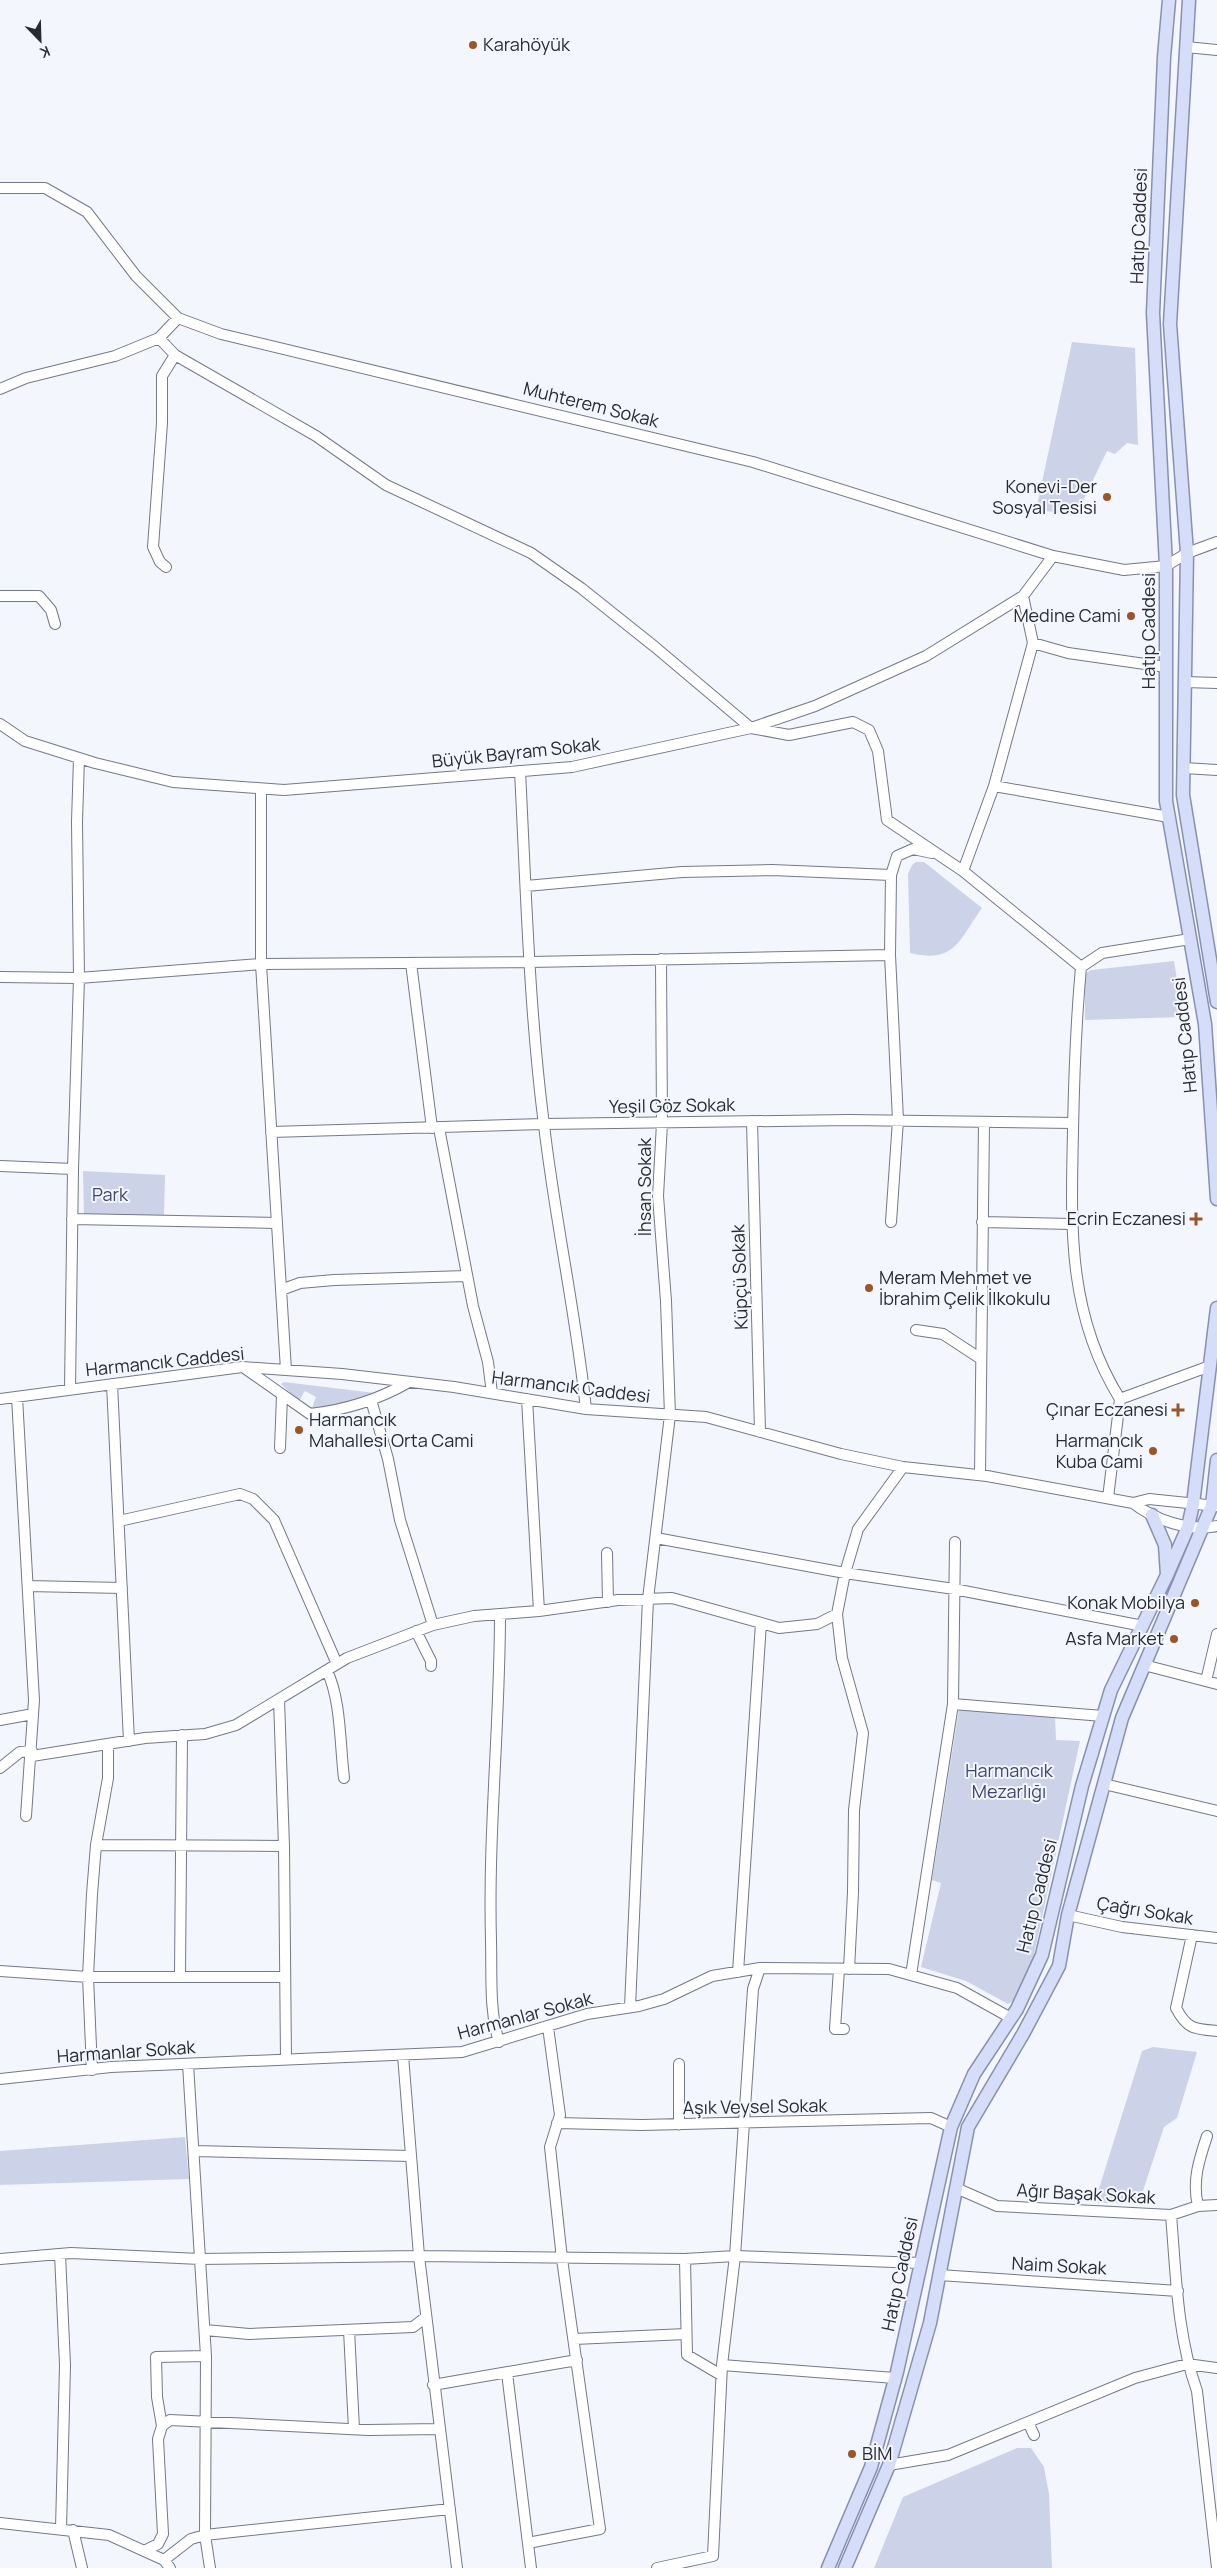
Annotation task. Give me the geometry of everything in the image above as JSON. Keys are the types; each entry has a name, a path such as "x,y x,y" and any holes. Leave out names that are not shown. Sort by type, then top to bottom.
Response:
{"main road":[{"name":"Hatıp Caddesi","path":"1169,0 1164,67 1153,314 1166,566 1166,801 1205,1024 1217,1199"},
{"name":"Hatıp Caddesi","path":"1189,0 1170,324 1186,553 1183,795 1217,1002"},
{"name":"Hatıp Caddesi","path":"828,2568 871,2467 895,2378 951,2127 974,2074 1011,2018 1042,1955 1082,1786 1111,1690 1143,1626 1188,1527 1193,1504 1217,1308"},
{"name":"Hatıp Caddesi","path":"845,2568 889,2465 930,2323 968,2126 1047,1992 1059,1966 1068,1915 1122,1718 1214,1505 1217,1460"},
{"path":"1152,1515 1165,1546 1167,1575"}],"street":[{"path":"1186,47 1217,50"},
{"name":"Muhterem Sokak","path":"0,188 45,188 87,212 136,276 178,318 221,334 753,462 1053,556 1124,570 1166,566 1186,553 1217,542"},
{"path":"0,389 26,378 115,356 159,338 178,318"},
{"path":"159,338 175,354 316,436 386,485 531,553 580,588 655,647 751,728 789,735 853,722 870,730 878,751 887,820 963,871 1081,967"},
{"path":"166,567 160,562 153,547 162,423 162,376 175,354"},
{"name":"Büyük Bayram Sokak","path":"0,724 25,741 79,758 173,782 261,789 284,790 572,767 751,728 815,706 926,656 1023,596 1053,556"},
{"path":"0,596 40,596 52,610 55,624"},
{"path":"963,871 994,786 1033,643 1023,596"},
{"path":"1033,643 1068,653 1166,667"},
{"path":"1185,682 1217,684"},
{"path":"70,1389 73,1169 79,978 77,822 79,758"},
{"path":"1184,768 1217,770"},
{"path":"520,771 530,962 543,1124 580,1345 586,1409"},
{"path":"994,786 1169,817"},
{"path":"261,789 261,964 286,1370"},
{"path":"891,1222 898,1120 890,955 890,875 897,856 913,849 938,854"},
{"path":"526,886 682,872 772,870 890,875"},
{"path":"1081,967 1102,953 1190,939"},
{"path":"0,977 79,978 261,964 530,962 890,955"},
{"name":"İhsan Sokak","path":"630,2007 648,1599 670,1415 666,1300 658,1196 662,1123 661,959"},
{"path":"411,963 436,1128 467,1276 488,1362 492,1393"},
{"path":"1081,967 1076,1017 1071,1224 1077,1290 1097,1352 1110,1383 1120,1399 1108,1498"},
{"name":"Yeşil Göz Sokak","path":"271,1132 543,1124 752,1121 898,1120 1073,1123"},
{"name":"Küpçü Sokak","path":"752,1121 760,1432"},
{"path":"980,1475 984,1122"},
{"path":"0,1166 73,1169"},
{"path":"72,1219 277,1223"},
{"path":"982,1222 1071,1224"},
{"path":"281,1290 300,1283 334,1280 467,1276"},
{"path":"916,1330 943,1334 981,1359"},
{"path":"1120,1399 1210,1366"},
{"path":"242,1367 310,1414 339,1411 389,1394 409,1382"},
{"name":"Harmancık Caddesi","path":"0,1399 242,1367 286,1370 409,1382 492,1393 586,1409 706,1418 903,1467 980,1475 1133,1503"},
{"path":"112,1384 129,1741"},
{"path":"280,1448 282,1396"},
{"path":"17,1397 33,1714 32,1754 26,1816"},
{"path":"527,1399 539,1611"},
{"path":"371,1400 388,1459 400,1520 433,1624"},
{"path":"844,2029 835,2029 853,1892 854,1810 863,1733 842,1658 837,1614 845,1573 858,1529 903,1467"},
{"path":"119,1521 240,1494 253,1499 274,1520 286,1541 337,1664"},
{"path":"1133,1503 1149,1498 1214,1505"},
{"path":"1133,1503 1145,1512 1188,1527 1202,1530 1217,1526"},
{"path":"656,1538 845,1573 954,1589 1143,1626"},
{"path":"911,1975 953,1704 955,1542"},
{"path":"608,1553 608,1602"},
{"path":"28,1586 122,1588"},
{"path":"0,1768 20,1752 32,1754 129,1741 205,1734 236,1725 337,1664 433,1624 500,1614 608,1602 672,1598 779,1628 817,1624 837,1614"},
{"path":"500,1614 500,1683 490,1920 493,2022 500,2042"},
{"path":"738,1972 761,1623"},
{"path":"416,1631 431,1661 430,1666"},
{"path":"1206,1681 1217,1634"},
{"path":"1144,1665 1217,1684"},
{"path":"326,1671 332,1681 335,1698 344,1778"},
{"path":"279,1699 284,1846 286,2060"},
{"path":"953,1704 1103,1716"},
{"path":"0,1720 33,1714"},
{"path":"180,1976 182,1735"},
{"path":"92,2070 88,1977 96,1844 108,1778 108,1745"},
{"path":"1104,1784 1217,1810"},
{"path":"96,1844 182,1843 284,1846"},
{"name":"Çağrı Sokak","path":"1068,1915 1122,1926 1217,1938"},
{"path":"1192,1935 1176,2008 1182,2021 1193,2028 1217,2031"},
{"path":"657,2568 713,2556 722,2370 735,2256 753,1989 760,1968"},
{"name":"Harmanlar Sokak","path":"0,2079 92,2070 188,2064 462,2052 587,2014 664,1999 712,1976 760,1968 889,1969 957,1988 1011,2018"},
{"path":"0,1971 88,1977 285,1977"},
{"path":"528,2543 600,2530 562,2259 550,2148 560,2115 548,2027"},
{"path":"403,2054 419,2256 433,2385 457,2568"},
{"path":"188,2064 205,2330 207,2421 205,2432 205,2535 210,2568"},
{"path":"679,2064 679,2125"},
{"name":"Aşık Veysel Sokak","path":"557,2122 679,2125 931,2118 951,2127"},
{"path":"1198,2206 1195,2192 1196,2176 1207,2136"},
{"path":"194,2151 411,2156"},
{"name":"Ağır Başak Sokak","path":"956,2188 997,2206 1171,2215 1198,2206 1217,2205"},
{"path":"1171,2215 1187,2364 1197,2391 1217,2568"},
{"path":"0,2259 60,2254 200,2259 419,2256 686,2259 735,2256 920,2263"},
{"path":"60,2254 64,2365 61,2529"},
{"path":"686,2259 687,2355 722,2370 895,2378"},
{"name":"Naim Sokak","path":"939,2275 1178,2291"},
{"path":"205,2330 249,2334 413,2327 426,2317"},
{"path":"349,2330 354,2429"},
{"path":"574,2339 686,2334"},
{"path":"144,2551 158,2544 163,2534 158,2439 162,2426 156,2397 156,2357 206,2356"},
{"path":"433,2385 577,2360"},
{"path":"889,2465 948,2455 1135,2378 1187,2364 1217,2368"},
{"path":"507,2372 531,2568"},
{"path":"162,2426 170,2420 354,2429 439,2429"},
{"path":"1028,2422 1034,2435"},
{"path":"0,2523 109,2535 167,2564 191,2539 205,2535 450,2510"},
{"path":"74,2530 82,2568"}],"green space":[{"path":"1072,342 1135,348 1138,445 1127,443 1115,454 1107,451 1080,507 1073,514 1036,510"},
{"path":"916,862 924,862 982,908 954,947 937,955 925,956 910,953 908,874 912,865"},
{"path":"1174,961 1183,1017 1085,1020 1085,974 1091,970"},
{"name":"Park","path":"83,1171 165,1175 164,1217 84,1217"},
{"path":"284,1382 375,1393 327,1409 312,1408 316,1397 305,1391 299,1401 281,1384"},
{"name":"Harmancık Mezarlığı","path":"959,1709 1055,1716 1056,1740 1080,1741 1033,1959 1018,1998 1008,2004 966,1981 921,1967 941,1883 932,1880"},
{"path":"1153,2047 1197,2052 1177,2118 1164,2127 1139,2203 1098,2203 1096,2198 1142,2051"},
{"path":"185,2137 189,2179 0,2185 0,2151"},
{"path":"1017,2448 1031,2448 1044,2467 1049,2494 1052,2568 874,2568 903,2497"}],"place":[{"name":"Karahöyük","path":"473,45"},
{"name":"Konevi-Der Sosyal Tesisi","path":"1107,497"},
{"name":"Medine Cami","path":"1131,616"},
{"name":"Ecrin Eczanesi","path":"1196,1219"},
{"name":"Meram Mehmet ve İbrahim Çelik İlkokulu","path":"869,1288"},
{"name":"Çınar Eczanesi","path":"1178,1410"},
{"name":"Harmancık Mahallesi Orta Cami","path":"299,1430"},
{"name":"Harmancık Kuba Cami","path":"1153,1451"},
{"name":"Konak Mobilya","path":"1195,1603"},
{"name":"Asfa Market","path":"1174,1639"},
{"name":"BİM","path":"852,2454"}]}
